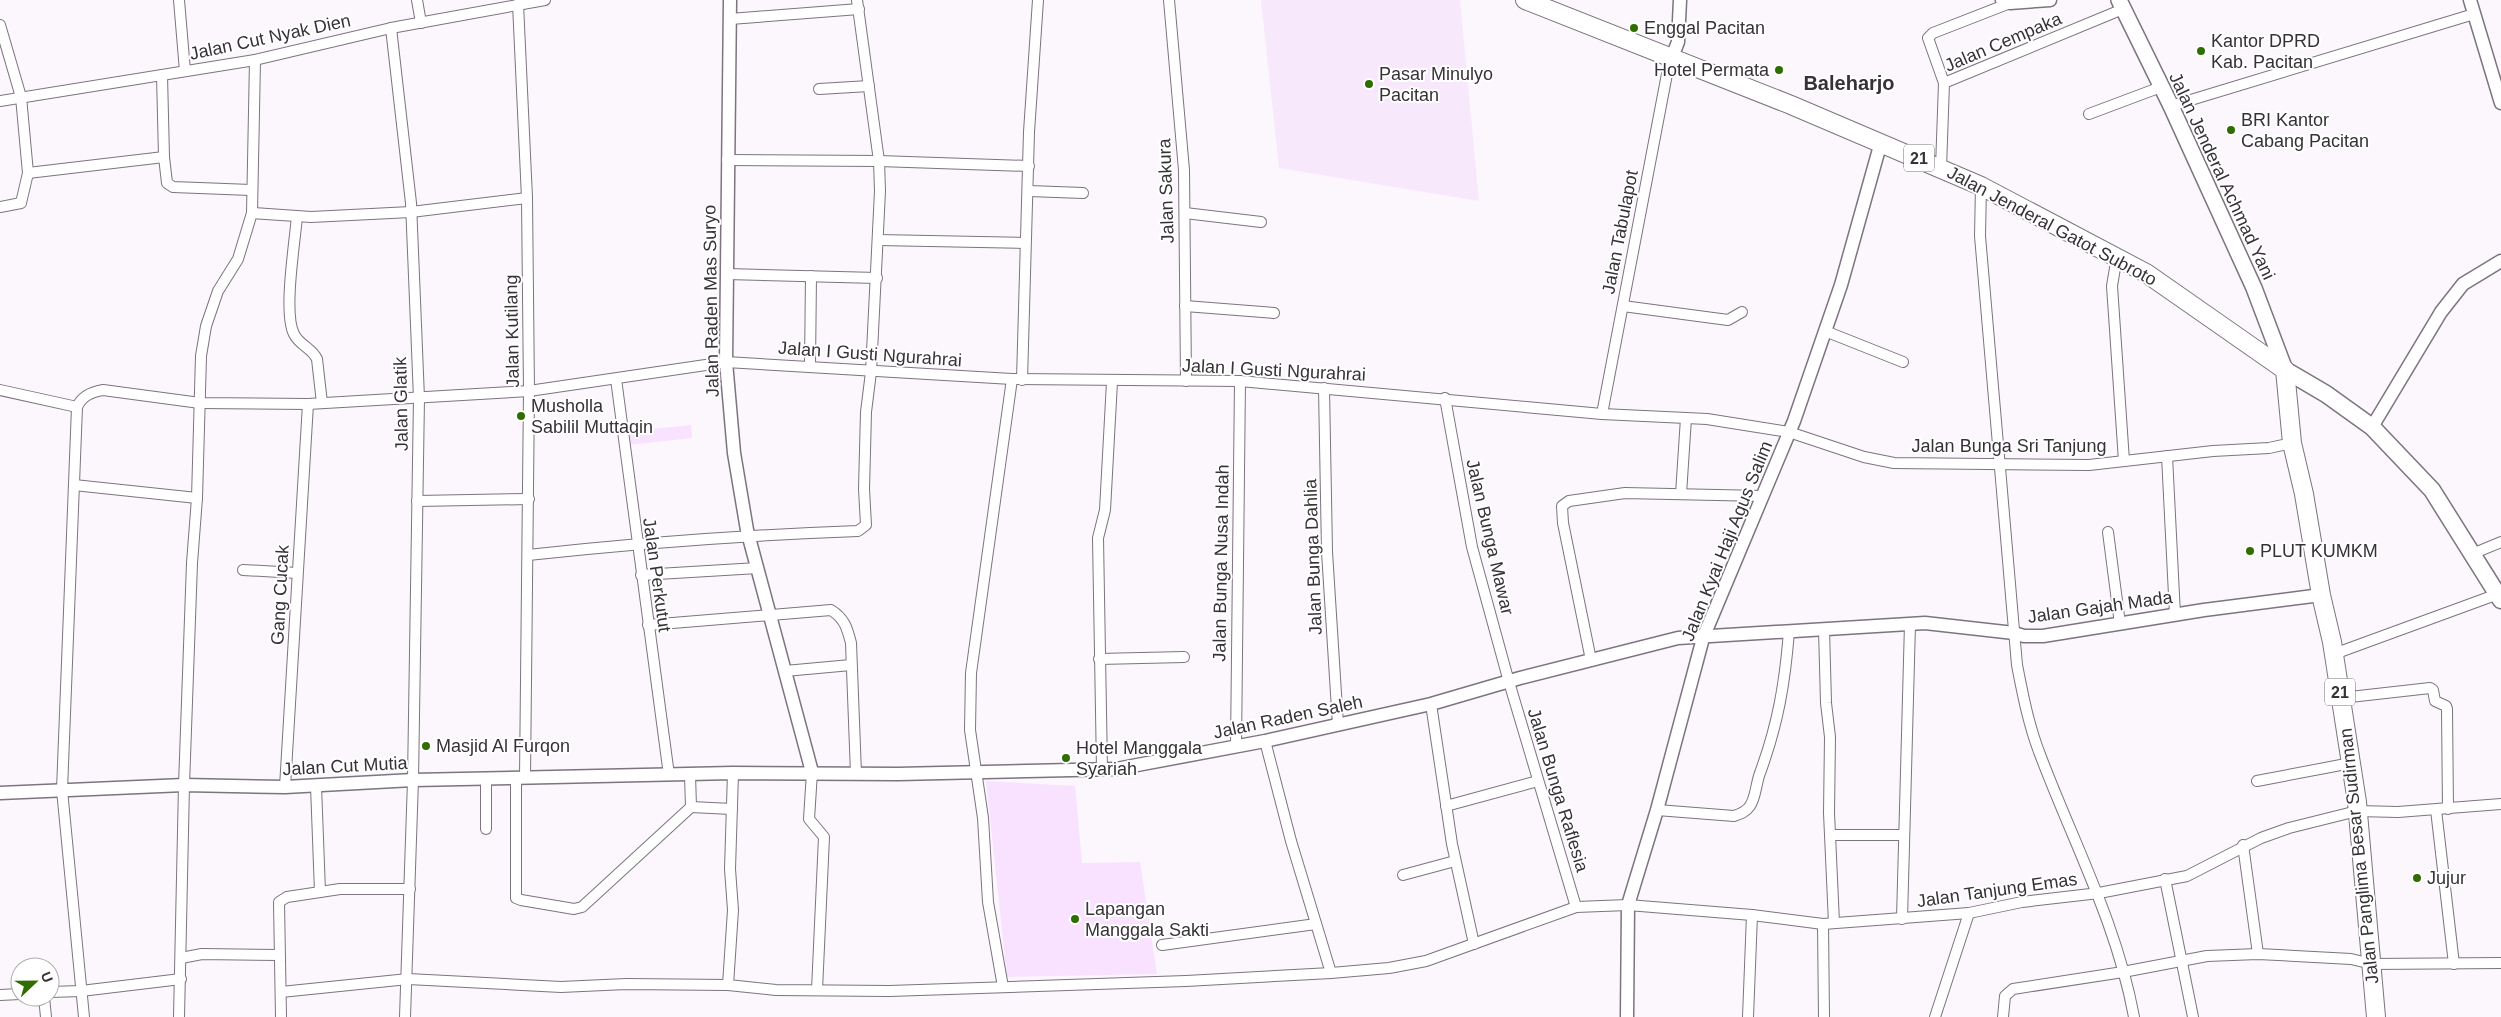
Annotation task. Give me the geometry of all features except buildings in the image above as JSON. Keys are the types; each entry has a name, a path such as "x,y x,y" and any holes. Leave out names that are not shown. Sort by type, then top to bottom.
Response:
{"highway":[{"name":"Jalan Jenderal Gatot Subroto","path":"1525,0 1672,57 1881,142 1981,186 2117,256 2185,299 2285,370"},
{"name":"Jalan Panglima Besar Sudirman","path":"2285,370 2292,443 2304,494 2321,595 2334,654 2351,763 2376,1017"}],"main road":[{"name":"Jalan Jenderal Achmad Yani","path":"2121,5 2171,106 2254,288 2285,370"},
{"path":"2285,370 2326,394 2372,427 2432,490 2499,597"}],"street":[{"path":"179,0 185,71"},
{"path":"417,0 421,23"},
{"name":"Jalan Cut Nyak Dien","path":"0,101 255,60 391,28 545,0"},
{"name":"Jalan Raden Mas Suryo","path":"730,0 726,362 734,453 749,535 812,772"},
{"path":"1003,987 988,902 983,818 970,730 971,674 1017,380 1028,191 1029,132 1038,0"},
{"name":"Jalan Sakura","path":"1169,0 1185,213 1186,380"},
{"path":"1672,57 1678,42 1680,0"},
{"path":"1944,83 1928,38 1933,33 2006,1 2050,0"},
{"path":"2470,0 2501,103"},
{"name":"Jalan Kutilang","path":"518,4 527,198 529,499 516,898 574,910 582,907 691,807"},
{"path":"528,555 636,543 749,535 858,531 866,525 866,412 871,372 877,278 880,191 879,161 858,4 730,19"},
{"name":"Jalan Cempaka","path":"1941,168 1944,83 2121,5"},
{"path":"2171,106 2474,14"},
{"path":"0,26 21,97 28,173 21,203 0,207"},
{"name":"Jalan Glatik","path":"391,28 411,212 418,398 413,780 408,979 405,1017"},
{"name":"Jalan Tabulapot","path":"1602,414 1672,57"},
{"path":"179,1017 184,785 187,755 192,563 197,498 201,356 206,326 218,291 238,258 252,213 255,60"},
{"path":"162,75 165,177 168,184 173,186 251,190"},
{"path":"819,90 869,86"},
{"path":"2089,114 2162,87"},
{"name":"Jalan Kyai Haji Agus Salim","path":"1628,1017 1628,905 1657,810 1703,638 1790,432 1841,285 1881,142"},
{"path":"28,173 164,157"},
{"path":"728,160 879,161 1029,166"},
{"path":"1981,186 1980,236 2014,633 2020,682 2040,756 2098,893 2115,939 2134,1017"},
{"path":"1028,191 1083,193"},
{"path":"252,213 297,216 411,212 527,198"},
{"path":"1185,213 1261,222"},
{"path":"297,216 290,322 297,340 314,353 317,359 322,403"},
{"path":"878,240 1025,243"},
{"path":"2117,256 2112,286 2124,461"},
{"path":"2372,427 2441,312 2463,284 2501,261"},
{"path":"727,274 877,278"},
{"path":"810,365 811,276"},
{"path":"1185,306 1274,312"},
{"path":"1622,306 1728,320 1742,312"},
{"path":"1825,331 1903,362"},
{"name":"Jalan I Gusti Ngurahrai","path":"77,407 81,400 92,392 103,390 200,403 308,404 529,391 726,362 810,365 871,372 1017,380 1112,382 1240,381 1445,398 1602,414 1707,419 1790,432"},
{"name":"Jalan Perkutut","path":"616,379 636,543 669,775"},
{"name":"Jalan Bunga Nusa Indah","path":"1236,746 1240,381"},
{"path":"1102,769 1098,538 1104,510 1112,382"},
{"name":"Jalan Bunga Dahlia","path":"1324,388 1327,552 1338,725"},
{"path":"0,390 77,407 62,790 84,1017"},
{"name":"Jalan Bunga Mawar","path":"1445,398 1472,547 1509,682"},
{"name":"Gang Cucak","path":"285,787 308,404"},
{"path":"1681,494 1686,418"},
{"name":"Jalan Bunga Sri Tanjung","path":"1790,432 1864,457 1894,463 2089,466 2167,456 2269,448 2292,443"},
{"path":"2167,456 2175,615"},
{"path":"74,485 197,498"},
{"path":"1591,660 1563,523 1562,506 1569,501 1625,493 1762,496"},
{"path":"417,501 529,499"},
{"path":"2108,532 2120,624"},
{"path":"2472,554 2501,542"},
{"path":"641,575 758,568"},
{"path":"243,570 297,573"},
{"name":"Jalan Gajah Mada","path":"1703,638 1925,623 2014,633 2024,636 2043,636 2175,615 2321,595"},
{"path":"2334,654 2499,597"},
{"path":"648,625 771,617 831,610 840,616 846,624 852,665 856,774"},
{"path":"1902,919 1910,624"},
{"path":"1824,629 1826,702 1830,737 1829,814 1834,924"},
{"path":"1657,810 1734,816 1744,813 1751,806 1759,774 1768,753 1785,683 1789,631"},
{"name":"Jalan Raden Saleh","path":"812,772 856,774 1102,769 1265,741 1431,704 1678,638 1703,638"},
{"path":"1099,659 1184,657"},
{"path":"785,671 852,665"},
{"name":"Jalan Bunga Raflesia","path":"1509,682 1576,907"},
{"path":"2341,698 2430,688 2433,690 2435,702 2446,706 2447,709 2448,809"},
{"path":"1431,704 1446,806 1474,944"},
{"path":"1265,741 1291,841 1331,973"},
{"path":"2257,780 2351,763"},
{"path":"812,772 809,819 824,837 817,990"},
{"name":"Jalan Cut Mutia","path":"0,794 184,785 285,787 413,780 812,772"},
{"path":"728,985 734,910 730,870 733,773"},
{"path":"690,774 691,807 732,809"},
{"path":"486,779 486,829"},
{"path":"1446,806 1538,781"},
{"path":"316,786 320,892"},
{"name":"Jalan Tanjung Emas","path":"281,992 408,979 561,988 626,984 728,985 776,990 817,990 1003,987 1186,981 1331,973 1389,968 1426,961 1576,907 1628,905 1752,915 1823,924 1969,913 2022,902 2098,893 2187,876 2244,845 2289,828 2357,811 2398,812 2501,804"},
{"path":"2436,810 2454,964"},
{"path":"1831,835 1904,835"},
{"path":"2244,845 2258,954"},
{"path":"1403,875 1456,861"},
{"path":"2165,879 2180,961 2188,988 2193,1017"},
{"path":"281,1017 279,902 287,897 340,889 410,889"},
{"path":"1935,1017 1969,913"},
{"path":"1748,1017 1752,915"},
{"path":"1162,945 1316,924"},
{"path":"1823,924 1824,1017"},
{"path":"181,958 202,954 279,955"},
{"path":"2003,1017 2005,996 2013,989 2123,972 2207,956 2258,954 2351,959 2372,964 2501,963"},
{"path":"60,992 81,991 181,979"}],"shaded area":[{"name":"Pasar Minulyo Pacitan","path":"1261,0 1460,0 1479,201 1279,168"},
{"path":"691,425 692,438 627,445 625,432"},
{"name":"Lapangan Manggala Sakti","path":"986,781 1075,786 1082,863 1140,862 1157,974 1007,977"}],"place":[{"name":"Enggal Pacitan","path":"1634,28"},
{"name":"Kantor DPRD Kab. Pacitan","path":"2201,51"},
{"name":"Hotel Permata","path":"1779,70"},
{"name":"Pasar Minulyo Pacitan","path":"1369,84"},
{"name":"BRI Kantor Cabang Pacitan","path":"2231,130"},
{"name":"Musholla Sabilil Muttaqin","path":"521,416"},
{"name":"PLUT KUMKM","path":"2250,551"},
{"name":"Masjid Al Furqon","path":"426,746"},
{"name":"Hotel Manggala Syariah","path":"1066,758"},
{"name":"Jujur","path":"2417,878"},
{"name":"Lapangan Manggala Sakti","path":"1075,919"}],"district":[{"name":"Baleharjo","path":"1849,83"}]}
